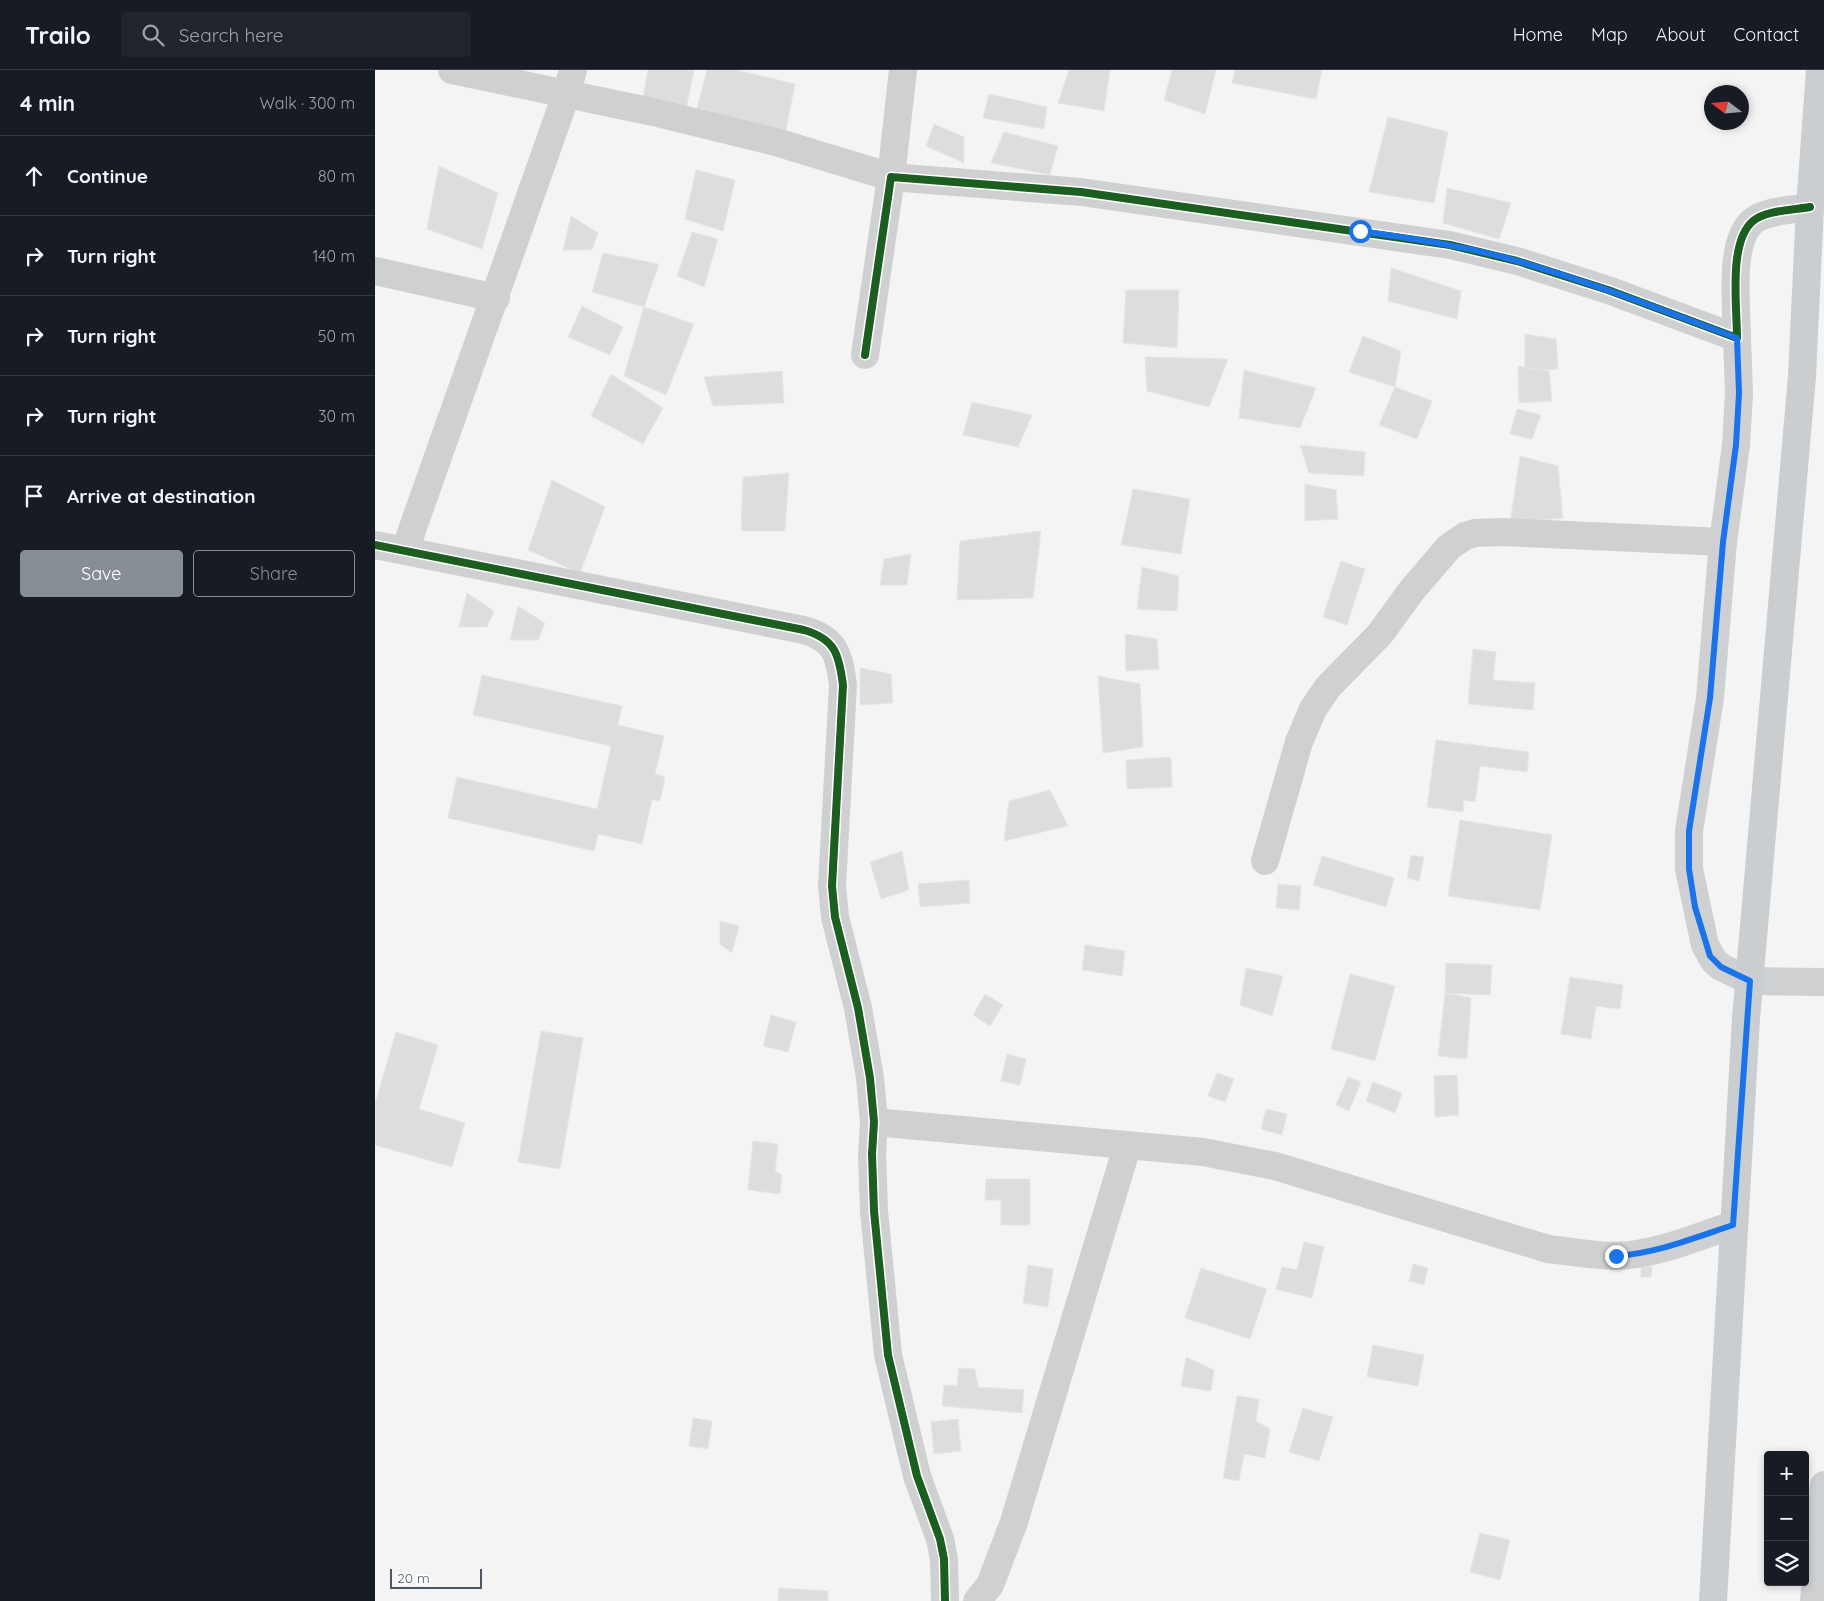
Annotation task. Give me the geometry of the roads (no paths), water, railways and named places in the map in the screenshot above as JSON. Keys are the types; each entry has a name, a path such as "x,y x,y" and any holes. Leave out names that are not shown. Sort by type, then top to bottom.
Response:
{"main road":[{"path":"1713,1601 1733,1225 1750,981 1802,376 1810,207 1820,70"}],"street":[{"path":"452,70 570,83 653,112 776,142 891,177 1081,192 1451,245 1544,270 1737,338"},
{"path":"865,354 891,177 903,70"},
{"path":"405,550 496,298 570,83"},
{"path":"1810,207 1768,215 1753,221 1743,238 1737,257 1739,393 1736,445 1723,542 1710,698 1689,831 1689,869 1695,907 1710,956 1721,967 1750,981 1824,982"},
{"path":"375,271 496,298"},
{"path":"1265,861 1299,742 1313,709 1328,687 1379,634 1442,554 1458,540 1475,533 1503,532 1723,542"},
{"path":"375,545 804,630 818,634 831,644 837,654 843,685 832,886 835,917 859,1017 874,1122 872,1154 874,1211 888,1356 917,1476 940,1539 944,1559 945,1601"},
{"path":"874,1122 1127,1147 1203,1152 1275,1166 1548,1249 1601,1255 1637,1254 1664,1248 1733,1225"},
{"path":"977,1601 990,1585 1014,1522 1127,1147"},
{"path":"1814,1601 1824,1485"}]}
